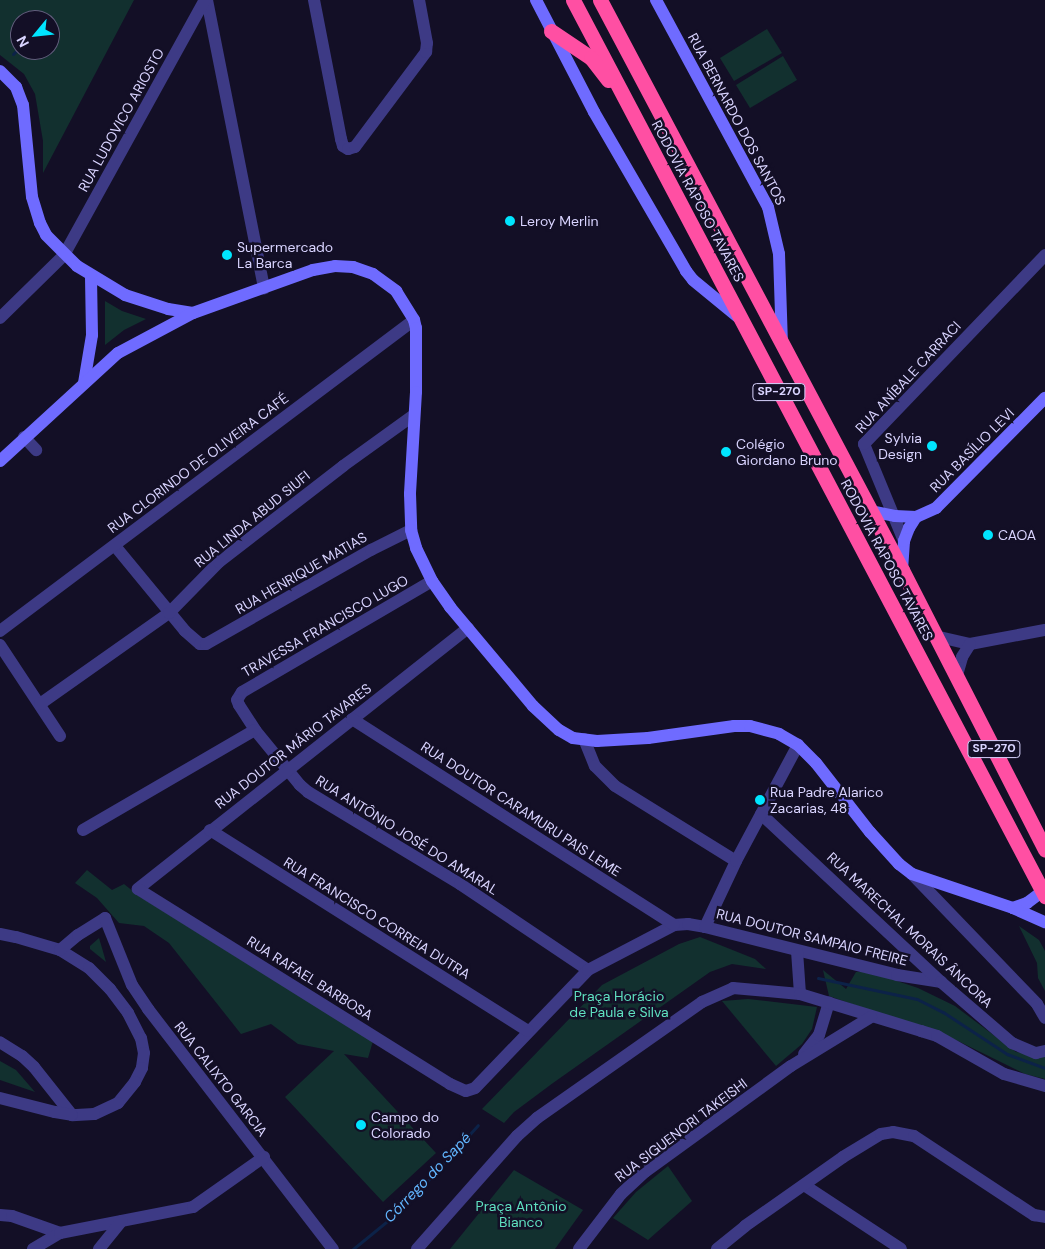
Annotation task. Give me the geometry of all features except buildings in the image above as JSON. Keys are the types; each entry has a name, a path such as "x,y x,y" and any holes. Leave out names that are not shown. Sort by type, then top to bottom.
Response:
{"highway":[{"name":"RODOVIA RAPOSO TAVARES","path":"574,0 1044,893"},
{"name":"RODOVIA RAPOSO TAVARES","path":"600,0 902,570 1045,849"},
{"path":"551,31 592,58 637,118"}],"main road":[{"path":"536,0 594,112 686,271 692,280 741,320"},
{"name":"RUA BERNARDO DOS SANTOS","path":"656,0 768,208 779,254 782,346"},
{"path":"0,70 16,87 23,105 32,197 46,235 64,254 91,276 125,295 140,301 193,313"},
{"path":"0,461 118,352 139,340 193,313 313,270 335,266 353,267 373,274 396,291 414,320 416,344 410,494 411,530 419,554 432,582 533,706 559,730 573,738 597,740 648,738 750,726 779,734 798,745 816,763 887,853 912,874 1013,908 1045,922"},
{"path":"84,383 92,335 91,276"},
{"path":"90,349 104,365"},
{"name":"RUA BASÍLIO LEVI","path":"870,512 916,517 936,508 1045,398"},
{"path":"902,570 904,541 908,528 916,517"},
{"path":"1032,824 1045,836"},
{"path":"1013,908 1027,903 1044,893"}],"street":[{"name":"RUA LUDOVICO ARIOSTO","path":"0,318 64,254 206,0"},
{"path":"206,0 264,288"},
{"path":"314,0 341,139 346,149 355,147 426,52 427,43 420,0"},
{"name":"RUA ANÍBALE CARRACI","path":"904,541 864,444 1045,255"},
{"name":"RUA CLORINDO DE OLIVEIRA CAFÉ","path":"0,630 115,546 414,320"},
{"name":"RUA LINDA ABUD SIUFI","path":"40,704 169,613 219,562 343,466 414,415"},
{"path":"24,437 36,450"},
{"name":"RUA HENRIQUE MATIAS","path":"169,613 195,641 206,644 371,550 411,530"},
{"path":"115,546 169,613"},
{"name":"TRAVESSA FRANCISCO LUGO","path":"237,700 242,692 432,582"},
{"name":"RUA DOUTOR MÁRIO TAVARES","path":"138,889 210,830 468,628"},
{"path":"935,636 970,644 1045,630"},
{"path":"957,675 962,658 970,644"},
{"path":"0,645 60,736"},
{"name":"RUA ANTÔNIO JOSÉ DO AMARAL","path":"237,700 255,730 287,770 308,792 460,884 588,970"},
{"name":"RUA DOUTOR CARAMURU PAIS LEME","path":"352,719 674,925"},
{"path":"83,830 255,730"},
{"path":"584,739 595,766 615,786 736,861"},
{"path":"705,927 736,861 798,745"},
{"name":"RUA MARECHAL MORAIS ÂNCORA","path":"761,814 941,982 1012,1043 1036,1053 1045,1051"},
{"name":"RUA FRANCISCO CORREIA DUTRA","path":"210,830 528,1031"},
{"path":"912,874 1037,1004 1045,1018"},
{"name":"RUA RAFAEL BARBOSA","path":"138,889 442,1079 466,1091 475,1088 528,1031"},
{"name":"RUA CALIXTO GARCIA","path":"60,950 78,935 105,918 132,985 162,1029 264,1157 332,1249"},
{"name":"RUA DOUTOR SAMPAIO FREIRE","path":"674,925 688,924 705,927 897,975 941,982"},
{"path":"528,1031 588,970 674,925"},
{"path":"0,934 60,950 89,968 110,989 135,1026 144,1053 142,1068 135,1082 118,1102 94,1114 72,1115 0,1098"},
{"path":"797,951 800,994"},
{"path":"417,1249 517,1136 538,1118 702,1002 733,988 800,994 829,1002 870,1017 937,1036 1004,1074 1045,1086"},
{"name":"RUA SIGUENORI TAKEISHI","path":"791,1066 819,1035 829,1002"},
{"name":"RUA SIGUENORI TAKEISHI","path":"578,1249 621,1194 645,1172 791,1066 870,1017"},
{"path":"0,1042 15,1050 34,1067 72,1115"},
{"path":"717,1249 745,1226 843,1157 881,1134 903,1132 930,1146 1034,1215 1045,1218"},
{"path":"33,1249 60,1233 122,1220 183,1211 194,1207 264,1157"},
{"path":"804,1185 901,1249"},
{"path":"0,1215 12,1216 60,1233"},
{"path":"99,1249 122,1220"}],"green space":[{"path":"0,0 134,0 43,173 43,141 35,94 24,74 0,55"},
{"path":"767,29 782,53 734,81 720,58"},
{"path":"783,56 797,80 750,108 736,85"},
{"path":"105,301 122,311 146,319 124,330 105,345"},
{"path":"87,870 112,890 124,884 139,896 373,1041 368,1058 344,1054 436,1153 383,1202 285,1097 334,1051 298,1044 271,1024 241,1034 169,943 144,926 119,923 97,898 75,883"},
{"path":"1019,926 1039,940 1045,951 1045,991 1038,978 1037,963"},
{"name":"Praça Horácio de Paula e Silva","path":"700,937 755,959 766,969 732,964 710,972 553,1083 514,1112 504,1123 482,1109 602,985 679,944"},
{"path":"99,938 106,962 90,949 90,946"},
{"path":"823,970 846,989 856,972 870,972 918,988 955,1006 1016,1052 1045,1056 1045,1079 1025,1074 956,1040 829,996"},
{"path":"748,999 817,1007 812,1029 802,1044 776,1066 722,1001"},
{"path":"0,1061 16,1070 35,1092 0,1080"},
{"path":"668,1166 692,1201 648,1240 613,1218 636,1192"},
{"name":"Praça Antônio Bianco","path":"514,1170 583,1210 555,1249 450,1249"}],"waterway":[{"name":"Córrego do Sapé","path":"818,978 917,999 943,1012 1007,1054 1045,1068"},
{"name":"Córrego do Sapé","path":"353,1249 402,1209 478,1125"}],"place":[{"name":"Leroy Merlin","path":"510,221"},
{"name":"Supermercado La Barca","path":"227,255"},
{"name":"Sylvia Design","path":"932,446"},
{"name":"Colégio Giordano Bruno","path":"726,452"},
{"name":"CAOA","path":"988,535"},
{"name":"Rua Padre Alarico Zacarias, 48","path":"760,800"},
{"name":"Campo do Colorado","path":"361,1125"}]}
